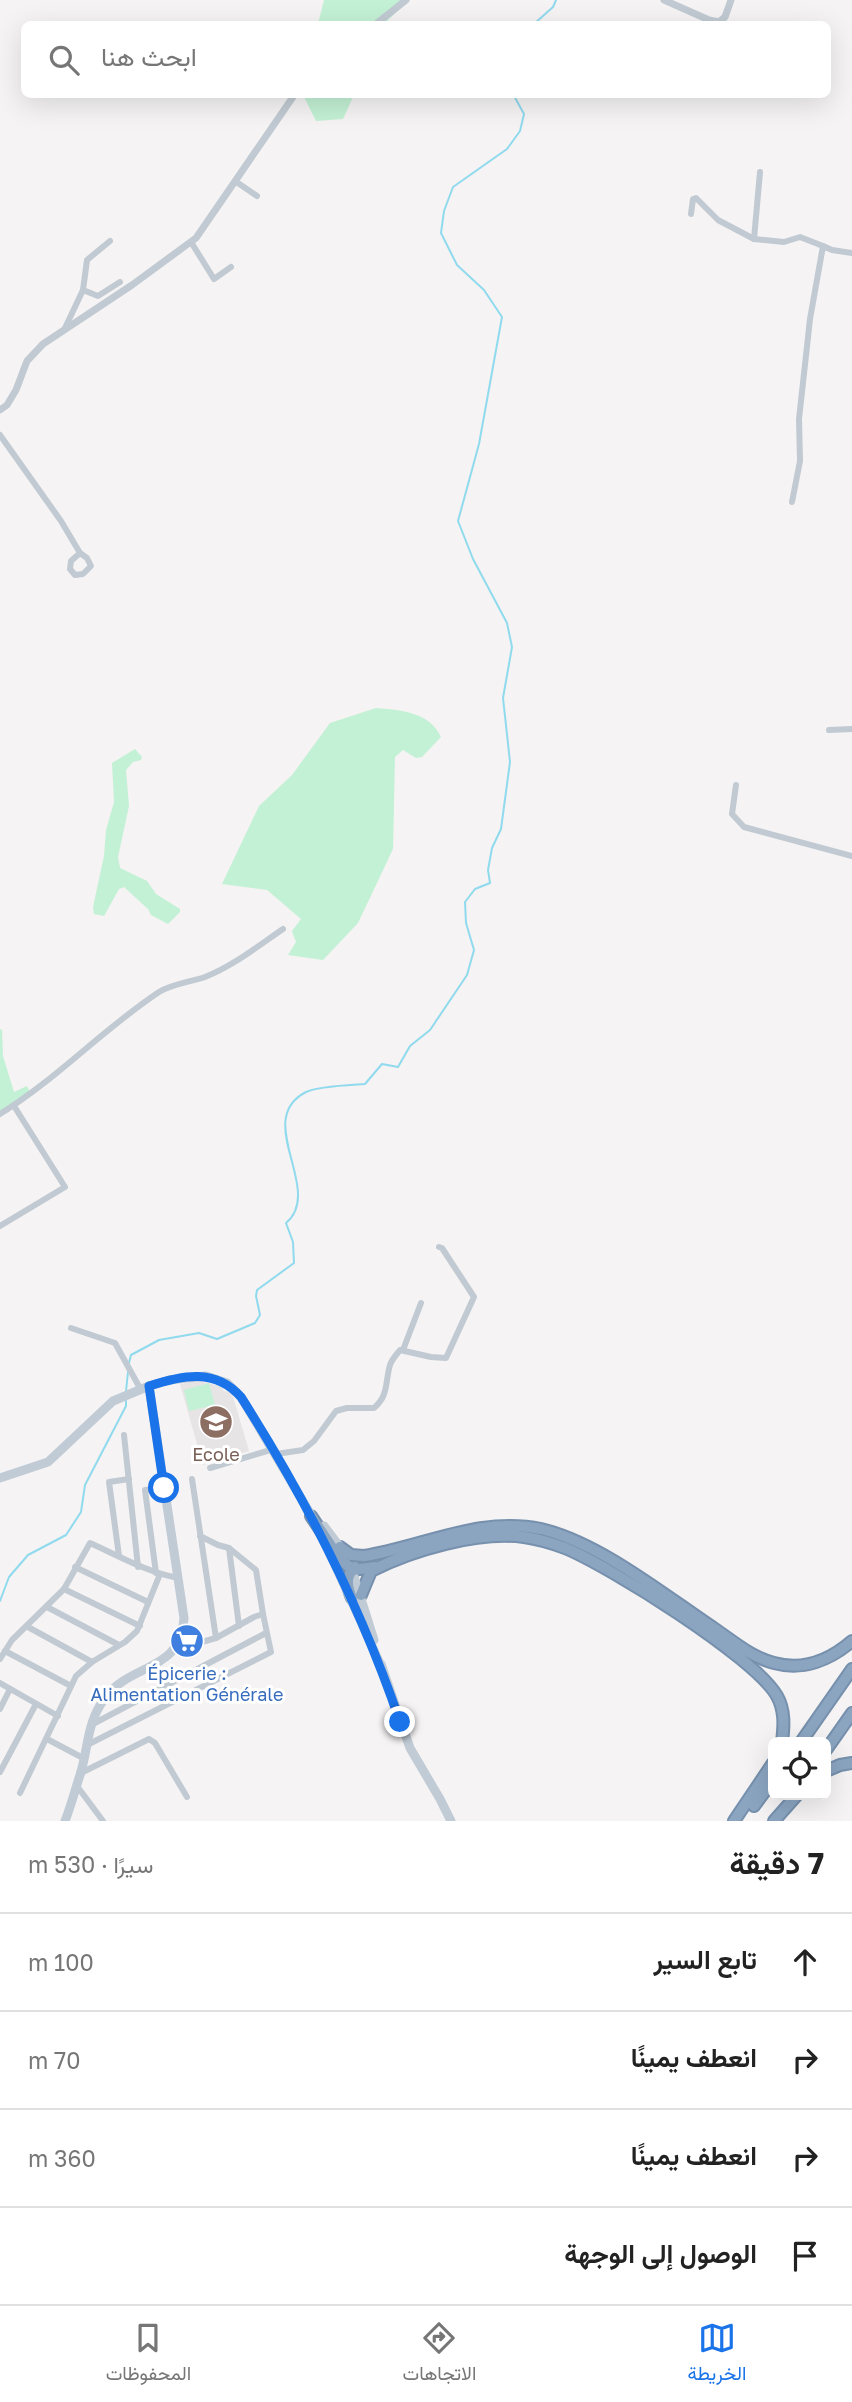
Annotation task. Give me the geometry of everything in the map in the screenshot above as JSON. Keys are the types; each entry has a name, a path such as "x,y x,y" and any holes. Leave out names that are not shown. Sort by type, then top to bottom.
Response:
{"highway":[{"path":"311,1516 338,1556 352,1570 365,1570 451,1543 491,1536 537,1539 565,1548 647,1594 706,1633 759,1674 782,1706 782,1737"},
{"path":"340,1547 351,1555 375,1554 483,1528 513,1525 542,1530 596,1550 740,1648 774,1663 807,1665 838,1653 852,1641"},
{"path":"375,1554 352,1570 346,1585 356,1596 371,1571 385,1563"},
{"path":"805,1737 852,1670"},
{"path":"831,1743 852,1713"},
{"path":"831,1769 852,1763"},
{"path":"734,1821 768,1770"},
{"path":"741,1821 768,1786"},
{"path":"768,1821 786,1800"},
{"path":"774,1821 793,1800"}],"main road":[{"path":"0,1478 48,1462 113,1401 141,1390 169,1380 197,1377 219,1379 233,1387 275,1451 356,1596 410,1748 451,1821"},
{"path":"65,1821 81,1773 90,1726 105,1697 122,1681 164,1658 183,1635 184,1618 164,1488 141,1390"},
{"path":"302,1497 340,1547 352,1570"}],"street":[{"path":"380,21 406,0"},
{"path":"664,0 714,21"},
{"path":"720,21 725,18 732,0"},
{"path":"0,410 12,397 27,362 43,344 132,285 196,238 292,98"},
{"path":"754,239 760,172"},
{"path":"235,181 257,196"},
{"path":"691,214 693,199 698,199 718,220 754,239 784,242 800,237 852,253"},
{"path":"65,328 83,290 86,260 110,241"},
{"path":"191,242 214,279 231,267"},
{"path":"792,502 800,461 799,419 810,319 823,246"},
{"path":"83,290 99,296 120,282"},
{"path":"0,435 61,521 80,553"},
{"path":"830,730 852,729"},
{"path":"736,785 732,814 744,827 852,856"},
{"path":"0,1114 44,1085 161,990 206,976 244,956 283,929"},
{"path":"0,1226 65,1187 14,1106"},
{"path":"403,1350 446,1358 474,1297 439,1247"},
{"path":"209,1468 275,1451 303,1450 314,1441 336,1411 374,1408 382,1401 391,1363 400,1350 403,1350 421,1303"},
{"path":"71,1328 115,1342 141,1390"},
{"path":"124,1435 138,1567"},
{"path":"119,1556 109,1482 129,1479"},
{"path":"192,1479 216,1637"},
{"path":"20,1793 76,1676 140,1626 158,1574 145,1490 164,1488"},
{"path":"85,1746 271,1652 256,1570 229,1548 200,1536"},
{"path":"0,1659 12,1640 64,1589 90,1543 138,1567 178,1578"},
{"path":"229,1548 239,1626"},
{"path":"75,1566 148,1602"},
{"path":"64,1589 140,1626"},
{"path":"47,1607 119,1645"},
{"path":"173,1650 216,1637 263,1614"},
{"path":"28,1627 92,1662"},
{"path":"90,1726 267,1633"},
{"path":"5,1651 71,1686"},
{"path":"0,1683 58,1716"},
{"path":"0,1709 10,1689"},
{"path":"0,1772 36,1704"},
{"path":"47,1739 83,1758"},
{"path":"81,1773 149,1739 155,1743 187,1797"},
{"path":"76,1785 103,1821"}],"shaded area":[{"name":"Ecole","path":"199,1381 220,1386 224,1391 232,1393 249,1451 203,1465 180,1384"}],"green space":[{"path":"324,0 409,0 387,21 319,21"},
{"path":"304,98 353,98 343,119 316,121"},
{"path":"376,708 404,711 422,717 430,722 441,737 422,757 416,758 403,750 395,757 393,849 358,923 323,960 288,955 296,942 292,931 301,919 267,890 222,884 259,806 292,775 330,723"},
{"path":"135,749 142,757 126,770 129,806 118,857 120,868 147,881 156,894 180,909 168,924 151,915 124,887 119,889 104,916 94,914 106,830 114,802 112,763"},
{"path":"2,1029 3,1056 14,1092 27,1086 30,1092 0,1112 0,1030"},
{"path":"209,1383 215,1405 189,1411 184,1390"}],"waterway":[{"path":"537,21 553,7 556,0"},
{"path":"129,1363 131,1355 159,1340 199,1333 217,1339 255,1323 260,1315 257,1290 294,1263 293,1242 286,1223 296,1209 298,1193 286,1137 286,1120 291,1104 311,1090 365,1084 382,1064 398,1067 410,1046 430,1030 467,975 474,950 466,923 465,902 475,889 490,883 488,870 492,848 501,829 510,762 503,698 512,647 507,623 473,559 458,521 479,444 502,317 484,290 457,265 441,233 444,211 453,187 507,149 520,131 524,114 515,98"},
{"path":"126,1391 128,1372"},
{"path":"0,1601 9,1577 28,1555 66,1535 81,1512 85,1485 126,1406 126,1400"}],"place":[{"name":"Ecole","path":"216,1422"},
{"name":"Épicerie : Alimentation Générale","path":"187,1641"}],"route":[{"path":"164,1488 149,1386 169,1380 206,1376 219,1379 233,1387 274,1448 318,1528 382,1668 400,1722"}]}
